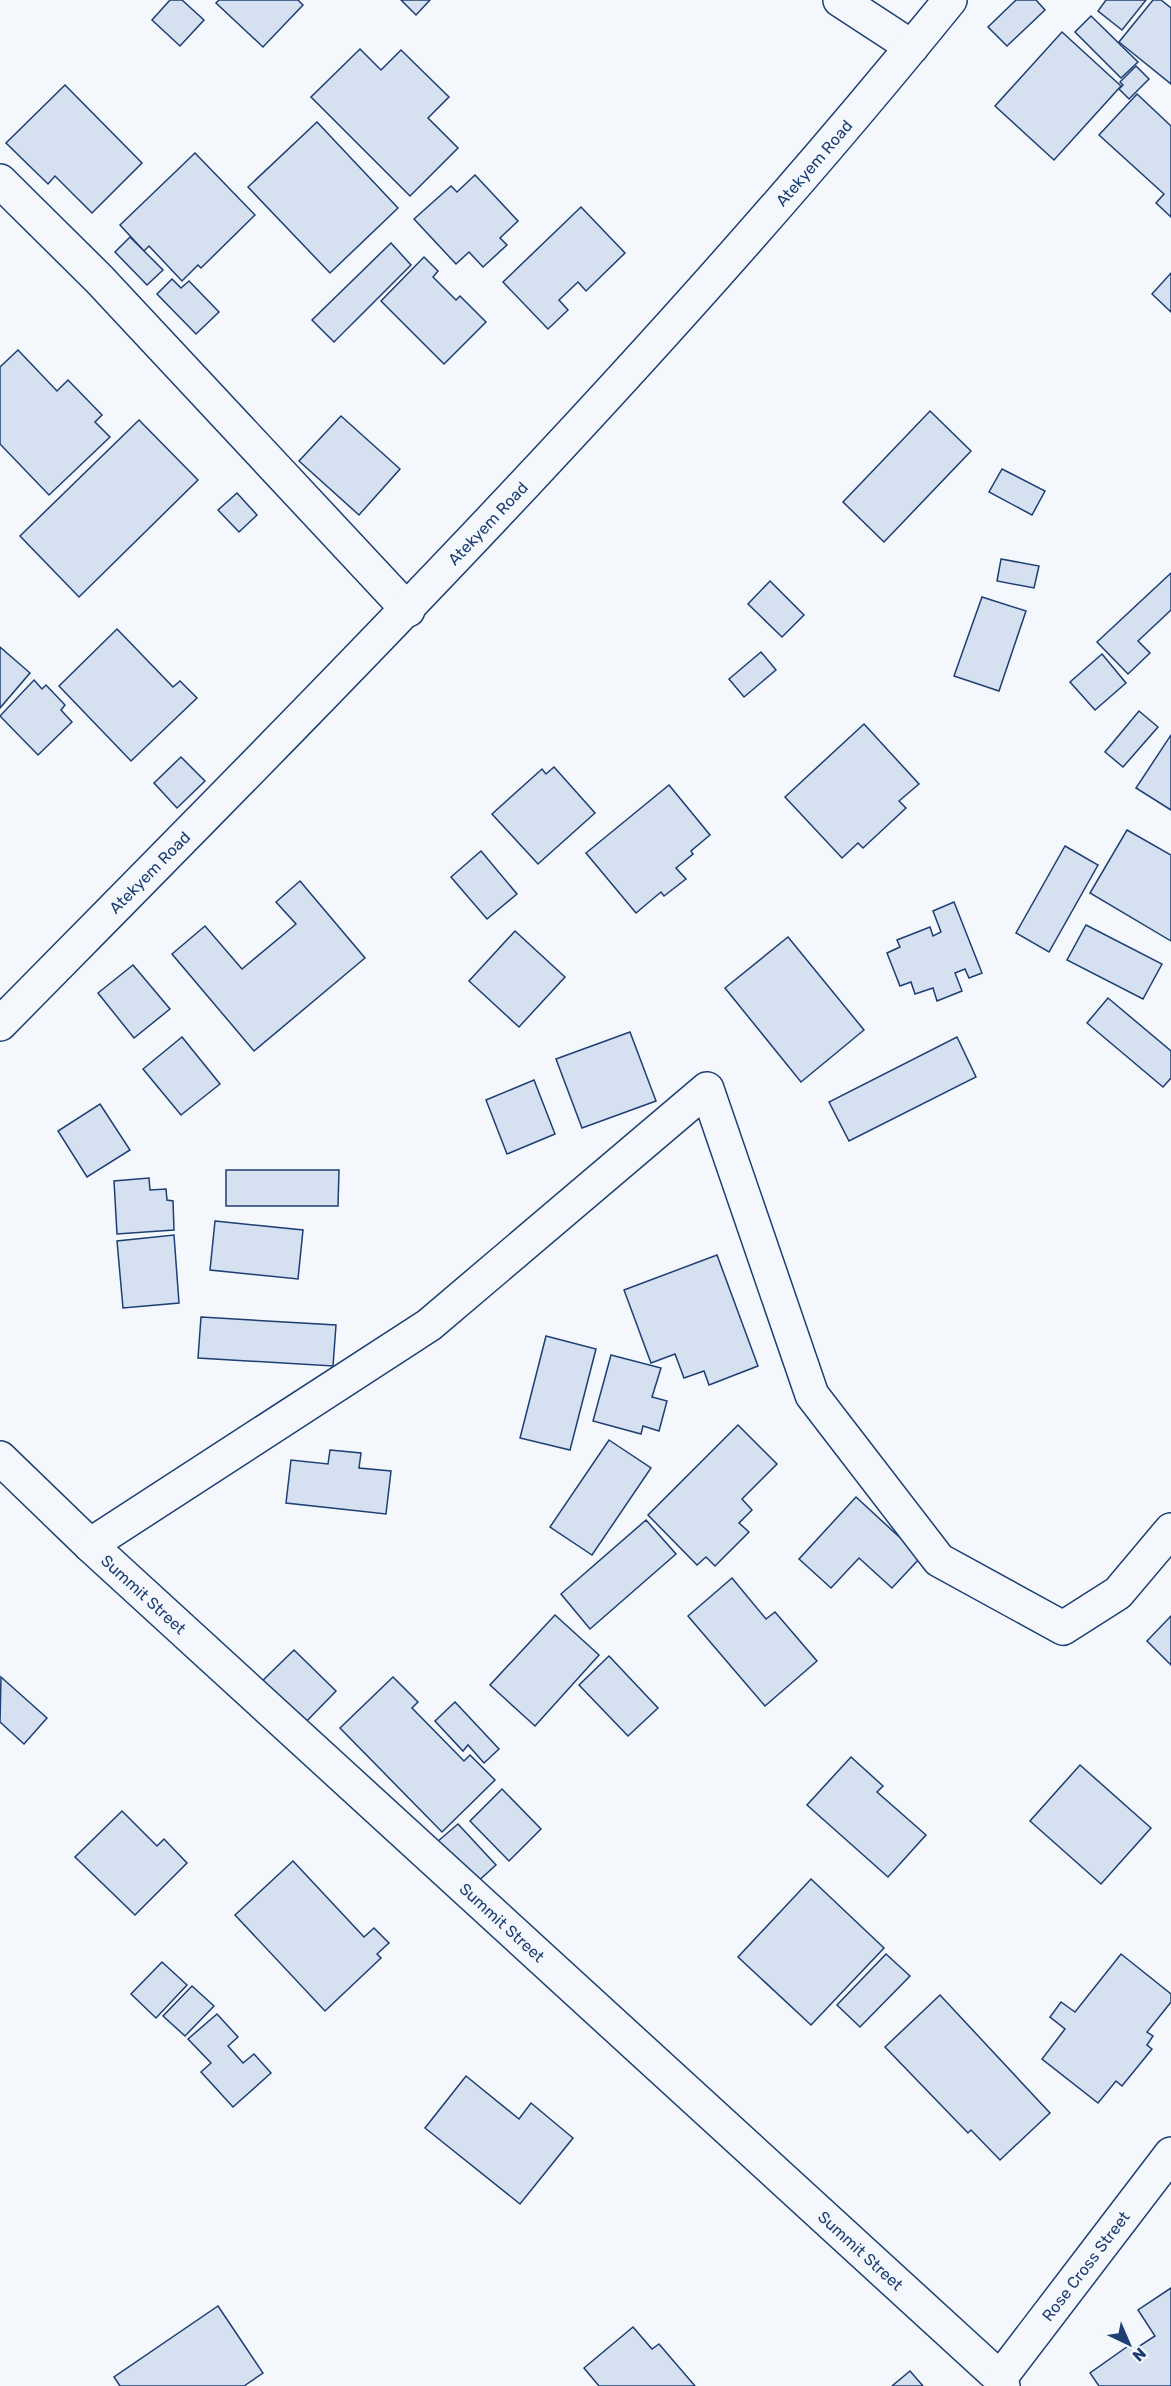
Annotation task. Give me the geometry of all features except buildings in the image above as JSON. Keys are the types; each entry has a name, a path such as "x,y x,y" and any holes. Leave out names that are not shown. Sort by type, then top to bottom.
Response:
{"street":[{"path":"840,0 912,47"},
{"name":"Atekyem Road","path":"0,1024 408,610 774,211 950,0"},
{"path":"0,181 99,279 408,610"},
{"path":"90,1545 429,1325 707,1089 812,1395 939,1560 1063,1628 1118,1593 1171,1530"},
{"name":"Summit Street","path":"0,1458 90,1545 1002,2382"},
{"name":"Rose Cross Street","path":"1002,2382 1171,2154"}]}
